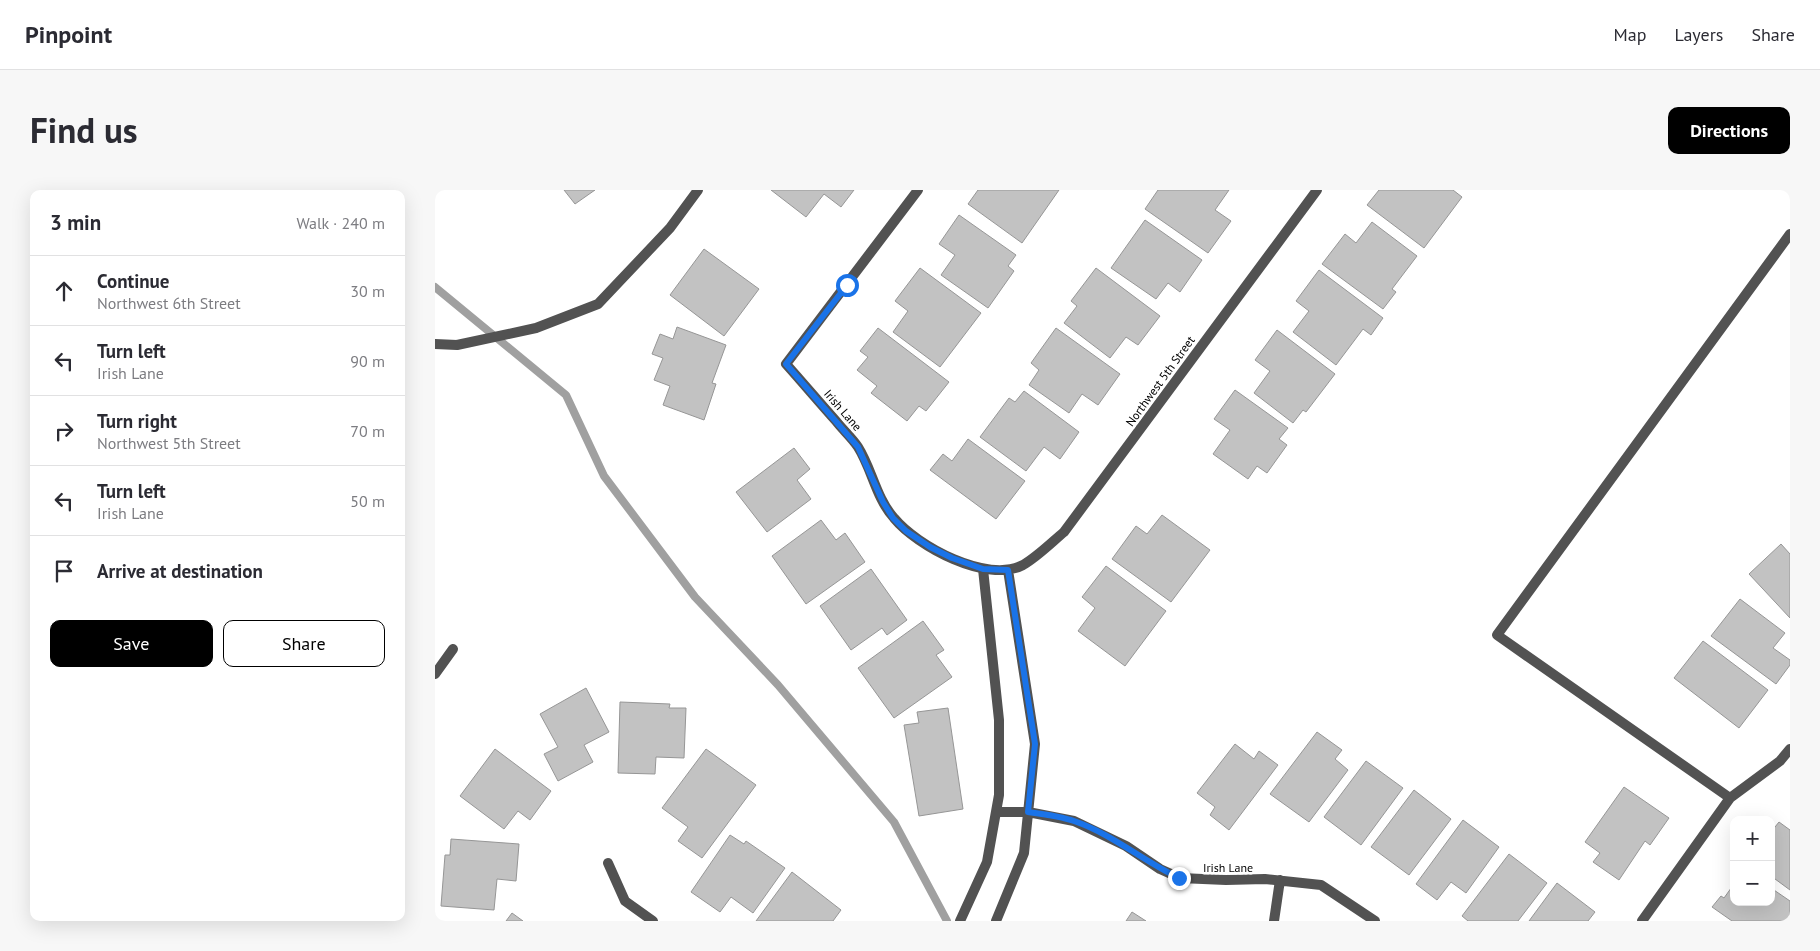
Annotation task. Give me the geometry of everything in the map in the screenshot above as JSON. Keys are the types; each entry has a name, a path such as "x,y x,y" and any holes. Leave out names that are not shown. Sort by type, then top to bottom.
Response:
{"street":[{"path":"435,344 457,345 536,328 598,304 670,228 698,190"},
{"name":"Irish Lane","path":"918,190 786,364 858,447 883,502 893,518 906,531 930,547 952,558 983,569"},
{"name":"Northwest 5th Street","path":"983,569 1008,570 1023,565 1064,532 1317,190"},
{"path":"1730,798 1497,634 1790,234"},
{"path":"960,921 987,862 999,795 999,720 983,569"},
{"path":"996,921 1024,853 1035,744 1008,570"},
{"path":"435,674 453,649"},
{"path":"1642,921 1730,798 1780,762 1790,749"},
{"name":"Irish Lane","path":"996,812 1028,812 1074,820 1126,846 1160,869 1179,878 1280,880 1321,885 1375,921"},
{"path":"608,863 625,901 653,921"},
{"path":"1273,921 1280,880"}],"building":[{"path":"564,190 595,190 575,204"},
{"path":"771,190 854,190 841,207 824,194 806,217"},
{"path":"978,190 1059,190 1022,243 968,204"},
{"path":"1158,190 1229,190 1215,210 1231,221 1208,253 1145,209"},
{"path":"1379,190 1453,190 1462,197 1424,248 1367,205"},
{"path":"959,215 1016,255 1008,266 1014,271 988,308 941,275 955,255 939,244"},
{"path":"1145,220 1202,260 1180,292 1168,283 1156,299 1111,268"},
{"path":"1372,222 1417,256 1392,289 1396,292 1383,309 1322,264 1345,234 1356,243"},
{"path":"704,249 759,289 724,336 670,295"},
{"path":"920,268 981,313 940,367 893,332 908,311 895,301"},
{"path":"1096,268 1160,316 1138,345 1126,337 1110,358 1064,323 1077,306 1071,301"},
{"path":"1319,270 1383,318 1371,335 1363,329 1336,365 1293,332 1309,311 1296,301"},
{"path":"677,327 726,345 712,383 716,384 704,420 663,405 670,386 654,380 663,358 652,354 660,334 673,339"},
{"path":"878,328 949,382 926,411 919,406 907,421 871,393 877,386 857,370 868,357 860,351"},
{"path":"1056,328 1120,374 1098,405 1082,394 1069,413 1029,385 1039,370 1031,363"},
{"path":"1277,330 1335,374 1306,412 1303,410 1293,423 1254,393 1270,371 1255,360"},
{"path":"1235,390 1288,428 1279,439 1287,445 1267,473 1257,466 1248,479 1213,454 1230,430 1214,419"},
{"path":"1024,391 1079,432 1060,459 1044,447 1026,471 980,437 1009,398 1015,402"},
{"path":"968,439 1025,481 996,519 930,470 943,454 952,461"},
{"path":"794,448 810,469 797,480 811,499 767,532 736,492"},
{"path":"1162,515 1210,550 1171,602 1112,559 1136,526 1147,534"},
{"path":"821,520 836,540 845,533 865,562 806,604 772,556"},
{"path":"1781,544 1790,554 1790,618 1749,574"},
{"path":"1106,566 1166,611 1125,666 1078,631 1095,608 1082,597"},
{"path":"871,569 907,620 887,635 882,628 851,650 820,606"},
{"path":"1740,599 1785,633 1773,648 1790,660 1790,665 1776,684 1711,636"},
{"path":"923,621 944,650 936,655 952,677 894,718 858,668"},
{"path":"1703,641 1768,690 1739,728 1674,678"},
{"path":"586,688 609,732 584,745 593,762 558,781 544,754 558,747 540,714"},
{"path":"620,702 670,704 669,708 686,708 684,758 656,757 655,774 618,773"},
{"path":"948,708 963,809 919,816 904,725 919,723 917,712"},
{"path":"1317,732 1342,750 1335,759 1348,770 1309,822 1270,794"},
{"path":"1235,744 1254,759 1259,751 1278,765 1229,830 1210,815 1215,807 1197,793"},
{"path":"495,749 551,791 530,820 518,811 504,829 460,796"},
{"path":"706,749 756,785 702,858 678,841 688,827 662,808"},
{"path":"1366,761 1403,788 1361,845 1324,817"},
{"path":"1624,787 1669,818 1650,845 1645,841 1619,880 1593,862 1600,853 1585,842"},
{"path":"1414,790 1451,819 1409,875 1371,847"},
{"path":"1463,820 1499,847 1466,893 1451,882 1437,900 1416,884"},
{"path":"1779,822 1790,830 1790,890 1775,879 1775,827"},
{"path":"730,835 744,844 746,841 785,868 753,913 731,897 720,912 691,892"},
{"path":"451,839 519,844 516,881 497,879 494,910 441,906 445,855 450,855"},
{"path":"1509,854 1547,883 1518,921 1468,921 1462,916"},
{"path":"792,872 841,910 833,921 756,921"},
{"path":"1557,883 1595,912 1588,921 1529,921"},
{"path":"1730,890 1730,906 1775,906 1775,891 1790,901 1790,921 1732,921 1712,907 1721,896 1724,898"},
{"path":"1132,912 1146,921 1126,921"},
{"path":"512,913 523,921 506,921"}],"waterway":[{"path":"435,287 566,395 604,476 695,597 778,685 894,822 947,921"}],"route":[{"path":"847,285 786,364 858,447 883,502 893,518 906,531 930,547 952,558 983,569 1008,570 1035,744 1028,812 1074,820 1126,846 1160,869 1179,878"}]}
